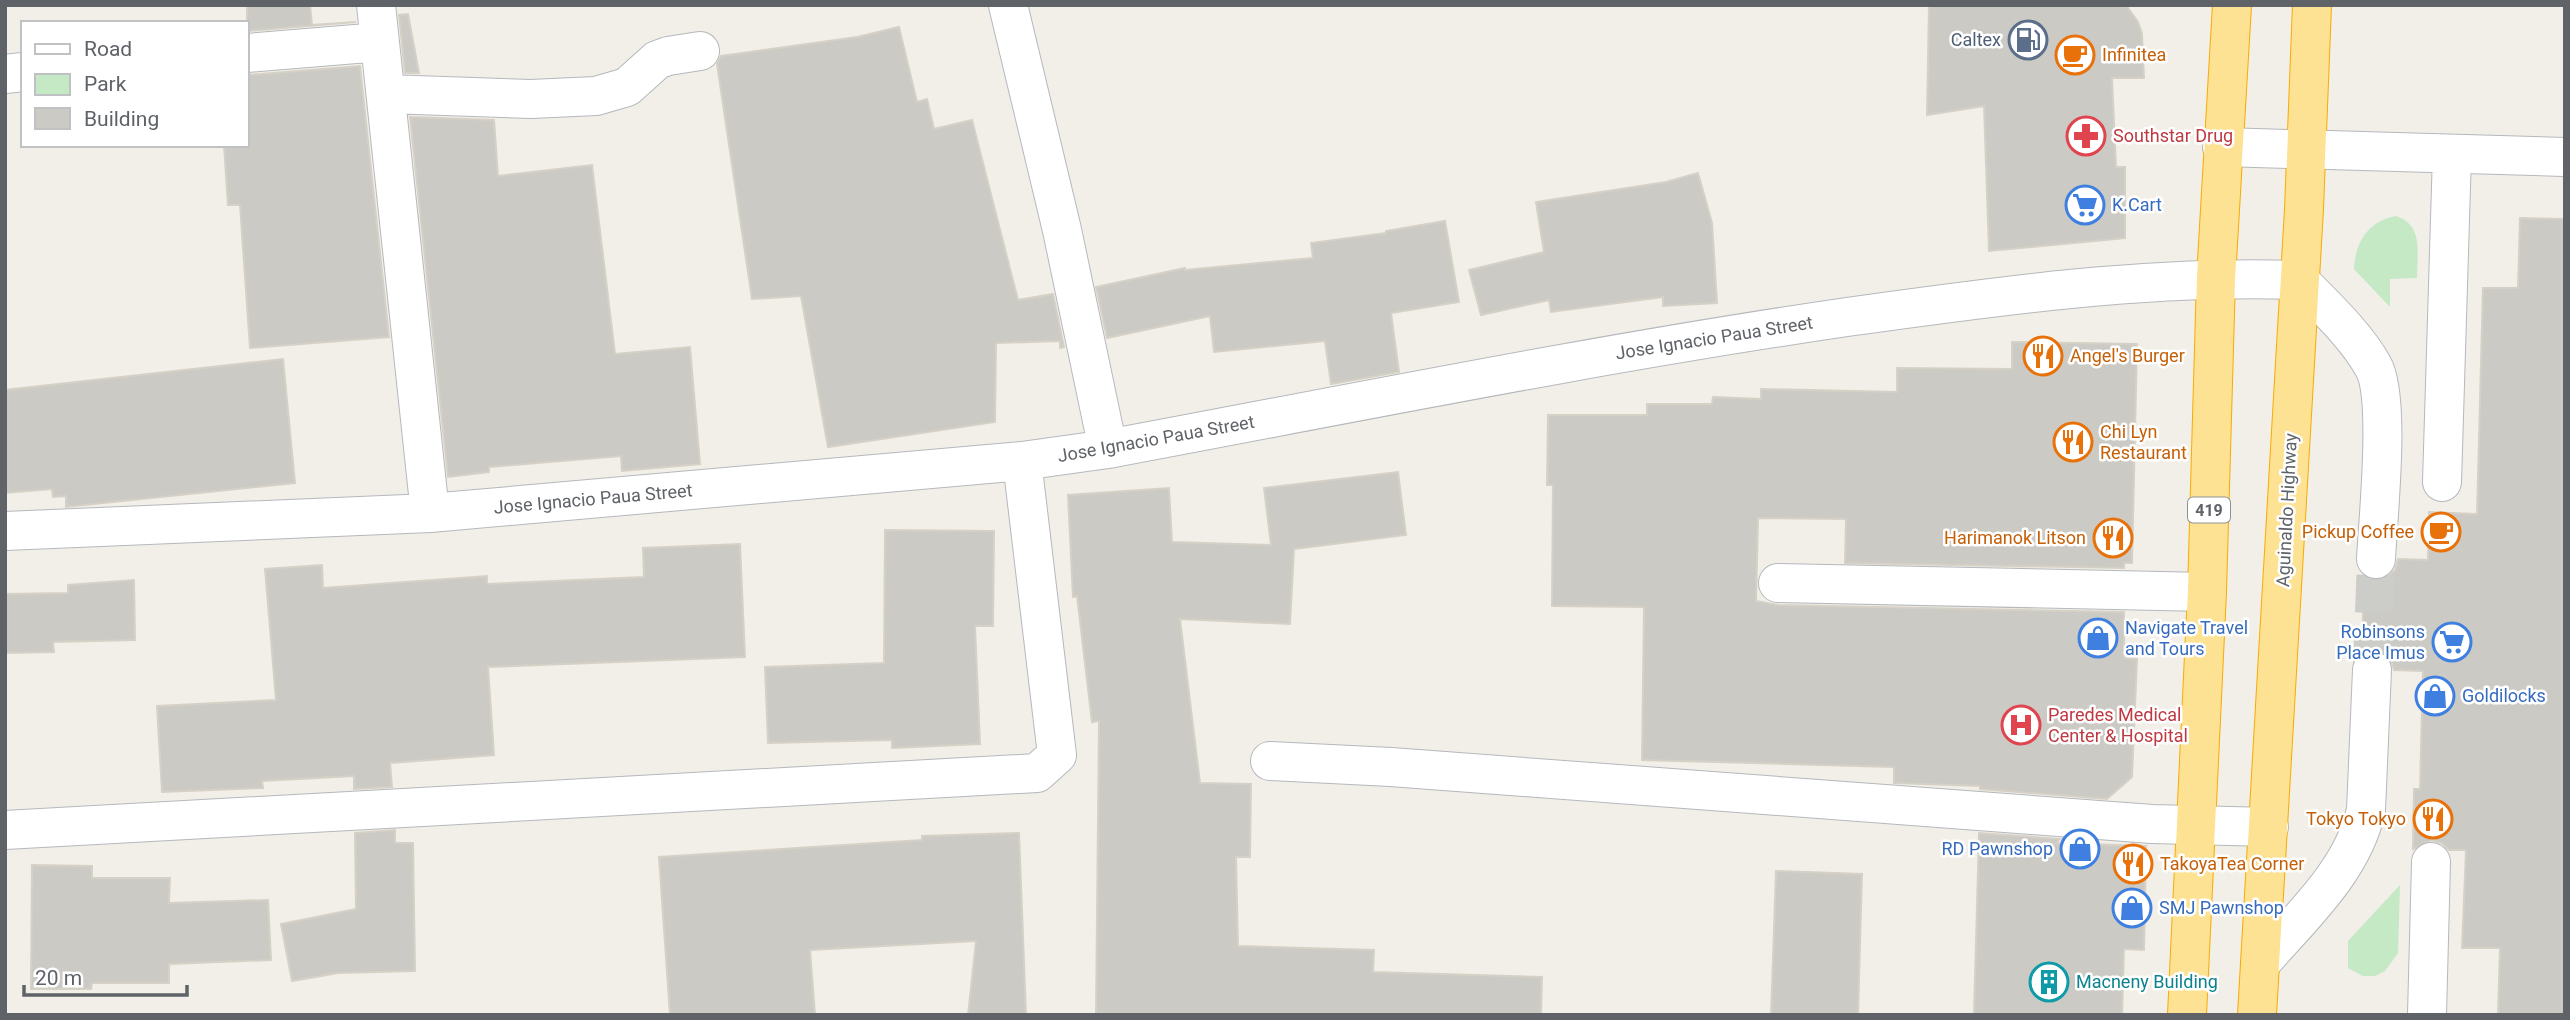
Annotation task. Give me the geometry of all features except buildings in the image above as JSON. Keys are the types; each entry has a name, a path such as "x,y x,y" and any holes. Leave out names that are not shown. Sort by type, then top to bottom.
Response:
{"highway":[{"name":"419","path":"2187,1015 2207,592 2216,278 2232,5"},
{"name":"Aguinaldo Highway","path":"2257,1015 2312,5"}],"street":[{"path":"1008,5 1062,230 1108,449"},
{"path":"248,53 378,23 430,513"},
{"path":"386,94 531,99 596,96 627,88 657,60 700,51"},
{"path":"2222,147 2565,157"},
{"path":"2442,482 2452,154"},
{"name":"Jose Ignacio Paua Street","path":"5,531 430,513 1022,461 1108,449 1697,339 2061,290 2216,278 2299,280"},
{"path":"2299,280 2347,330 2373,365 2380,381 2383,399 2376,559"},
{"path":"5,830 1037,773 1057,755 1022,461"},
{"path":"1778,583 2207,592"},
{"path":"2260,964 2326,888 2361,831 2366,810 2372,670"},
{"path":"1270,761 2197,826 2269,827"},
{"path":"2427,1015 2431,862"}],"green space":[{"path":"2396,216 2405,220 2415,233 2418,250 2417,278 2390,279 2390,307 2354,269 2357,250 2365,235 2378,223"},
{"path":"2400,885 2398,953 2385,971 2375,976 2363,976 2348,968 2348,941"}],"tunnel":[{"path":"2372,670 2376,559"}],"place":[{"name":"Caltex","path":"2028,40"},
{"name":"Infinitea","path":"2075,55"},
{"name":"Southstar Drug","path":"2086,136"},
{"name":"K.Cart","path":"2085,205"},
{"name":"Angel's Burger","path":"2043,356"},
{"name":"Chi Lyn Restaurant","path":"2073,442"},
{"name":"Pickup Coffee","path":"2441,532"},
{"name":"Harimanok Litson","path":"2113,538"},
{"name":"Navigate Travel and Tours","path":"2098,638"},
{"name":"Robinsons Place Imus","path":"2452,642"},
{"name":"Goldilocks","path":"2435,696"},
{"name":"Paredes Medical Center & Hospital","path":"2021,725"},
{"name":"Tokyo Tokyo","path":"2433,819"},
{"name":"RD Pawnshop","path":"2080,849"},
{"name":"TakoyaTea Corner","path":"2133,864"},
{"name":"SMJ Pawnshop","path":"2132,908"},
{"name":"Macneny Building","path":"2049,982"}]}
